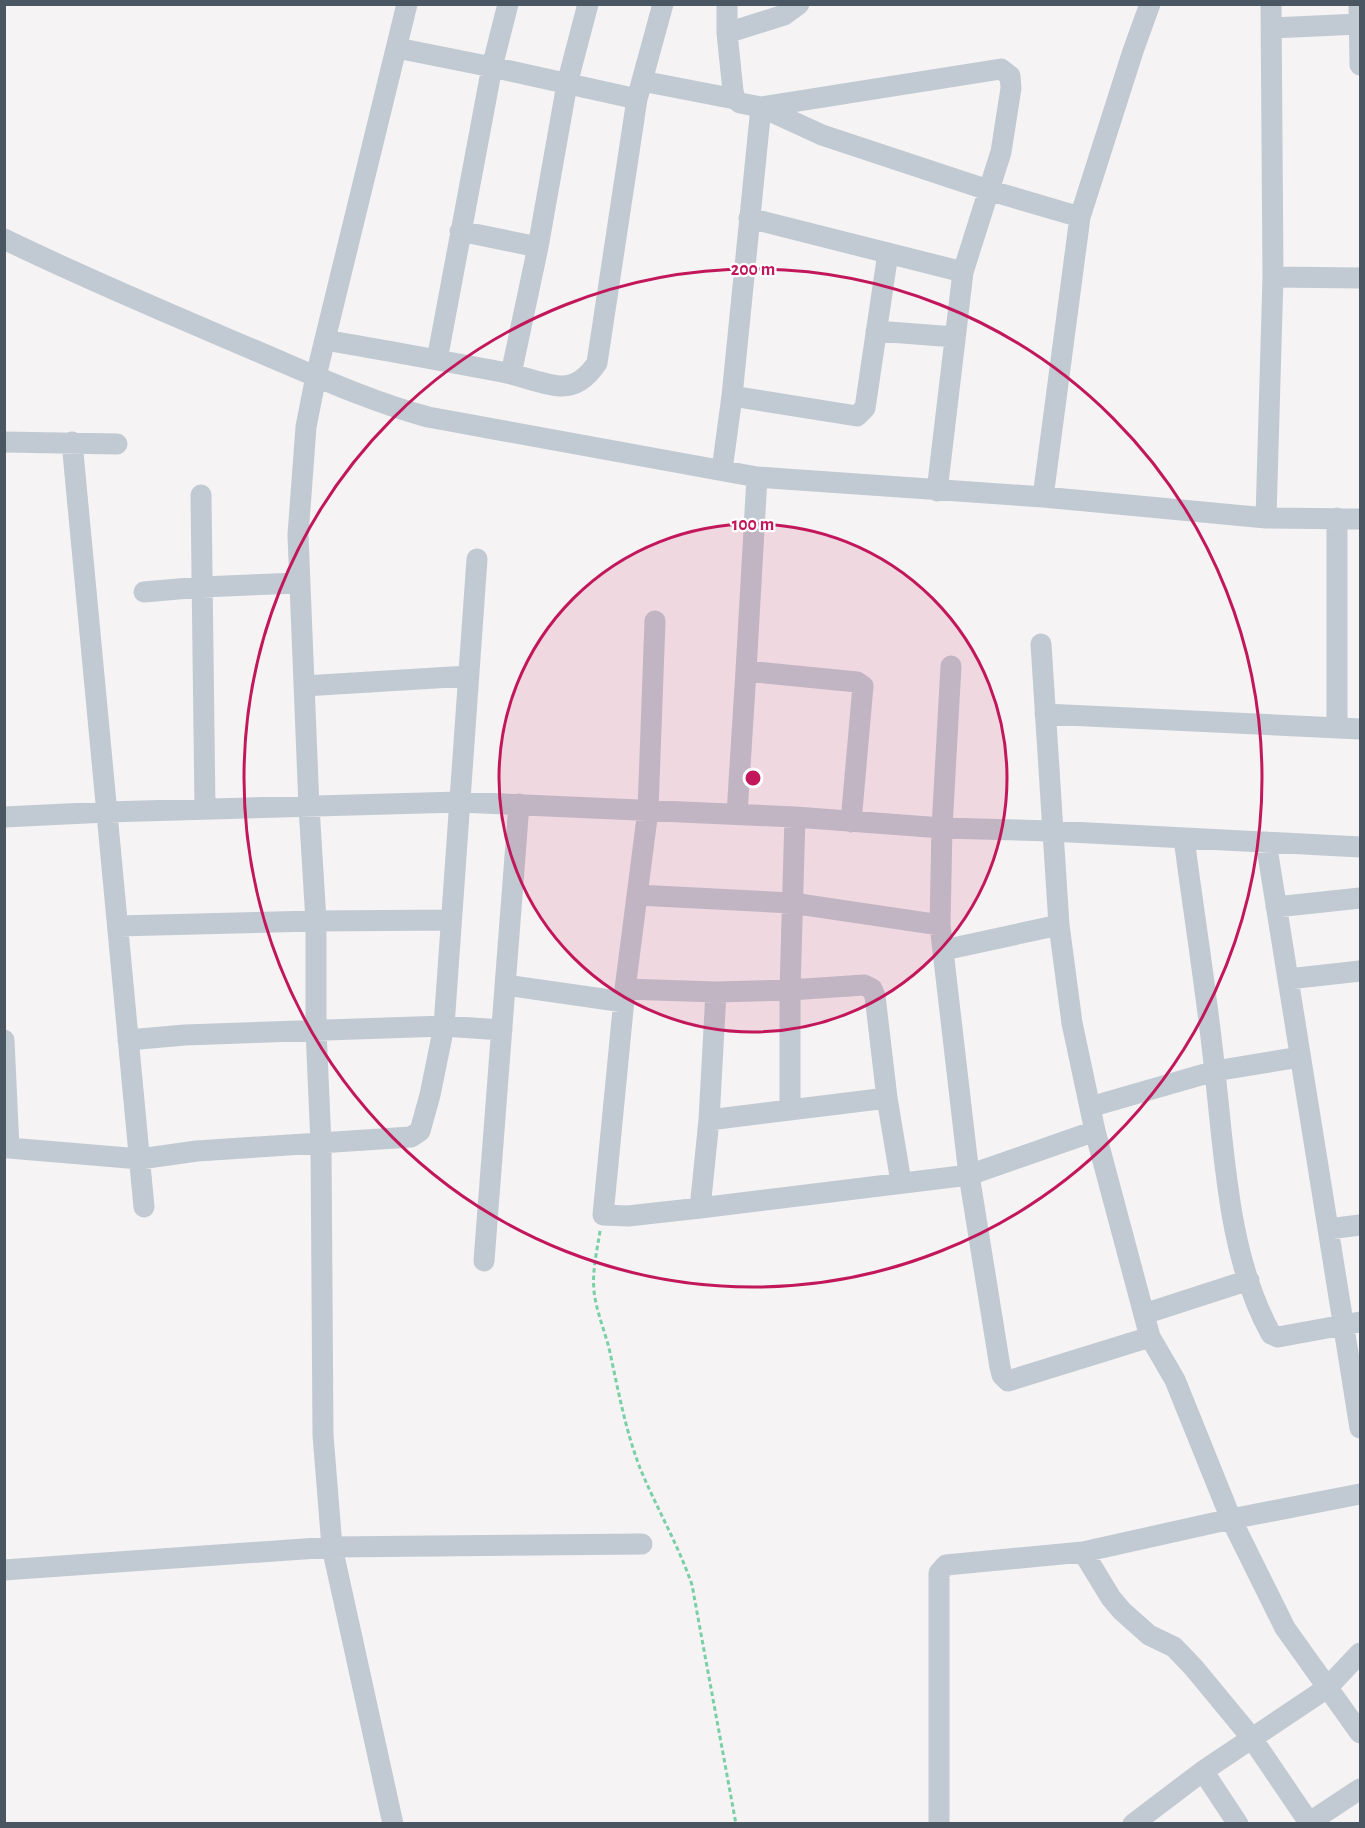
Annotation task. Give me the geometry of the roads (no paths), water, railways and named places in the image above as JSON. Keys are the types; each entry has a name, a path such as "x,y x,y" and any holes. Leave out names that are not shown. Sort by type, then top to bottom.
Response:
{"street":[{"path":"393,1824 332,1547 323,1435 321,1144 316,1030 316,921 298,535 306,427 316,376 406,4"},
{"path":"437,360 492,67 508,4"},
{"path":"511,374 538,247 567,84 588,4"},
{"path":"325,340 511,374 560,386 582,380 597,363 639,90 663,4"},
{"path":"727,4 727,33 735,99"},
{"path":"727,33 784,15 799,4"},
{"path":"1043,497 1080,218 1150,4"},
{"path":"1266,518 1273,278 1271,4"},
{"path":"1272,28 1359,14 1360,65"},
{"path":"397,48 567,84 735,99 740,103 761,107 822,135 1080,218"},
{"path":"761,107 1001,69 1010,76 1011,88 1001,152 963,272 937,491"},
{"path":"722,470 732,396 761,107"},
{"path":"749,218 963,272"},
{"path":"460,231 538,247"},
{"path":"4,239 81,277 392,408 428,417 757,477 1043,497 1266,518 1360,519"},
{"path":"732,396 859,415 865,408 888,253"},
{"path":"1273,278 1360,278"},
{"path":"876,332 955,337"},
{"path":"4,441 117,444"},
{"path":"72,442 144,1208"},
{"path":"737,814 757,477"},
{"path":"201,495 205,809"},
{"path":"1337,518 1337,728"},
{"path":"4,1040 7,1148 140,1159 197,1151 411,1137 420,1131 444,1026 477,559"},
{"path":"144,592 299,583"},
{"path":"655,621 648,810 625,995 603,1215 700,1208 969,1175 1095,1131"},
{"path":"1041,644 1051,831 1059,925 1072,1023 1095,1131 1150,1337 1175,1380 1231,1519 1285,1628 1360,1733"},
{"path":"951,666 942,828 940,925 969,1175 1000,1367 1008,1381 1150,1337"},
{"path":"746,670 857,682 863,686 851,822"},
{"path":"304,686 468,676"},
{"path":"1045,714 1360,729"},
{"path":"4,817 459,801 795,817 942,828 1051,831 1360,847"},
{"path":"484,1262 519,804"},
{"path":"790,1110 790,990 795,817"},
{"path":"1184,838 1215,1071 1228,1202 1249,1280 1271,1334 1278,1337 1352,1323"},
{"path":"1266,842 1328,1229 1352,1323 1360,1428"},
{"path":"637,895 792,903 940,925"},
{"path":"1276,907 1360,898"},
{"path":"117,926 451,920"},
{"path":"944,950 1059,925"},
{"path":"1288,979 1360,971"},
{"path":"505,985 625,995 790,990 864,985 872,989 875,996 887,1098 901,1182"},
{"path":"700,1208 709,1120 716,992"},
{"path":"128,1040 444,1026 502,1030"},
{"path":"1090,1107 1215,1071 1300,1057"},
{"path":"709,1120 887,1098"},
{"path":"1328,1229 1360,1225"},
{"path":"1144,1314 1249,1280"},
{"path":"939,1824 939,1573 946,1565 1083,1552 1231,1519 1360,1494"},
{"path":"4,1570 332,1547 642,1544"},
{"path":"1083,1552 1111,1598 1122,1611 1149,1635 1174,1647 1194,1668 1251,1737 1309,1823 1360,1789"},
{"path":"1133,1824 1251,1737 1327,1688 1360,1653"},
{"path":"1203,1771 1238,1824"}]}
